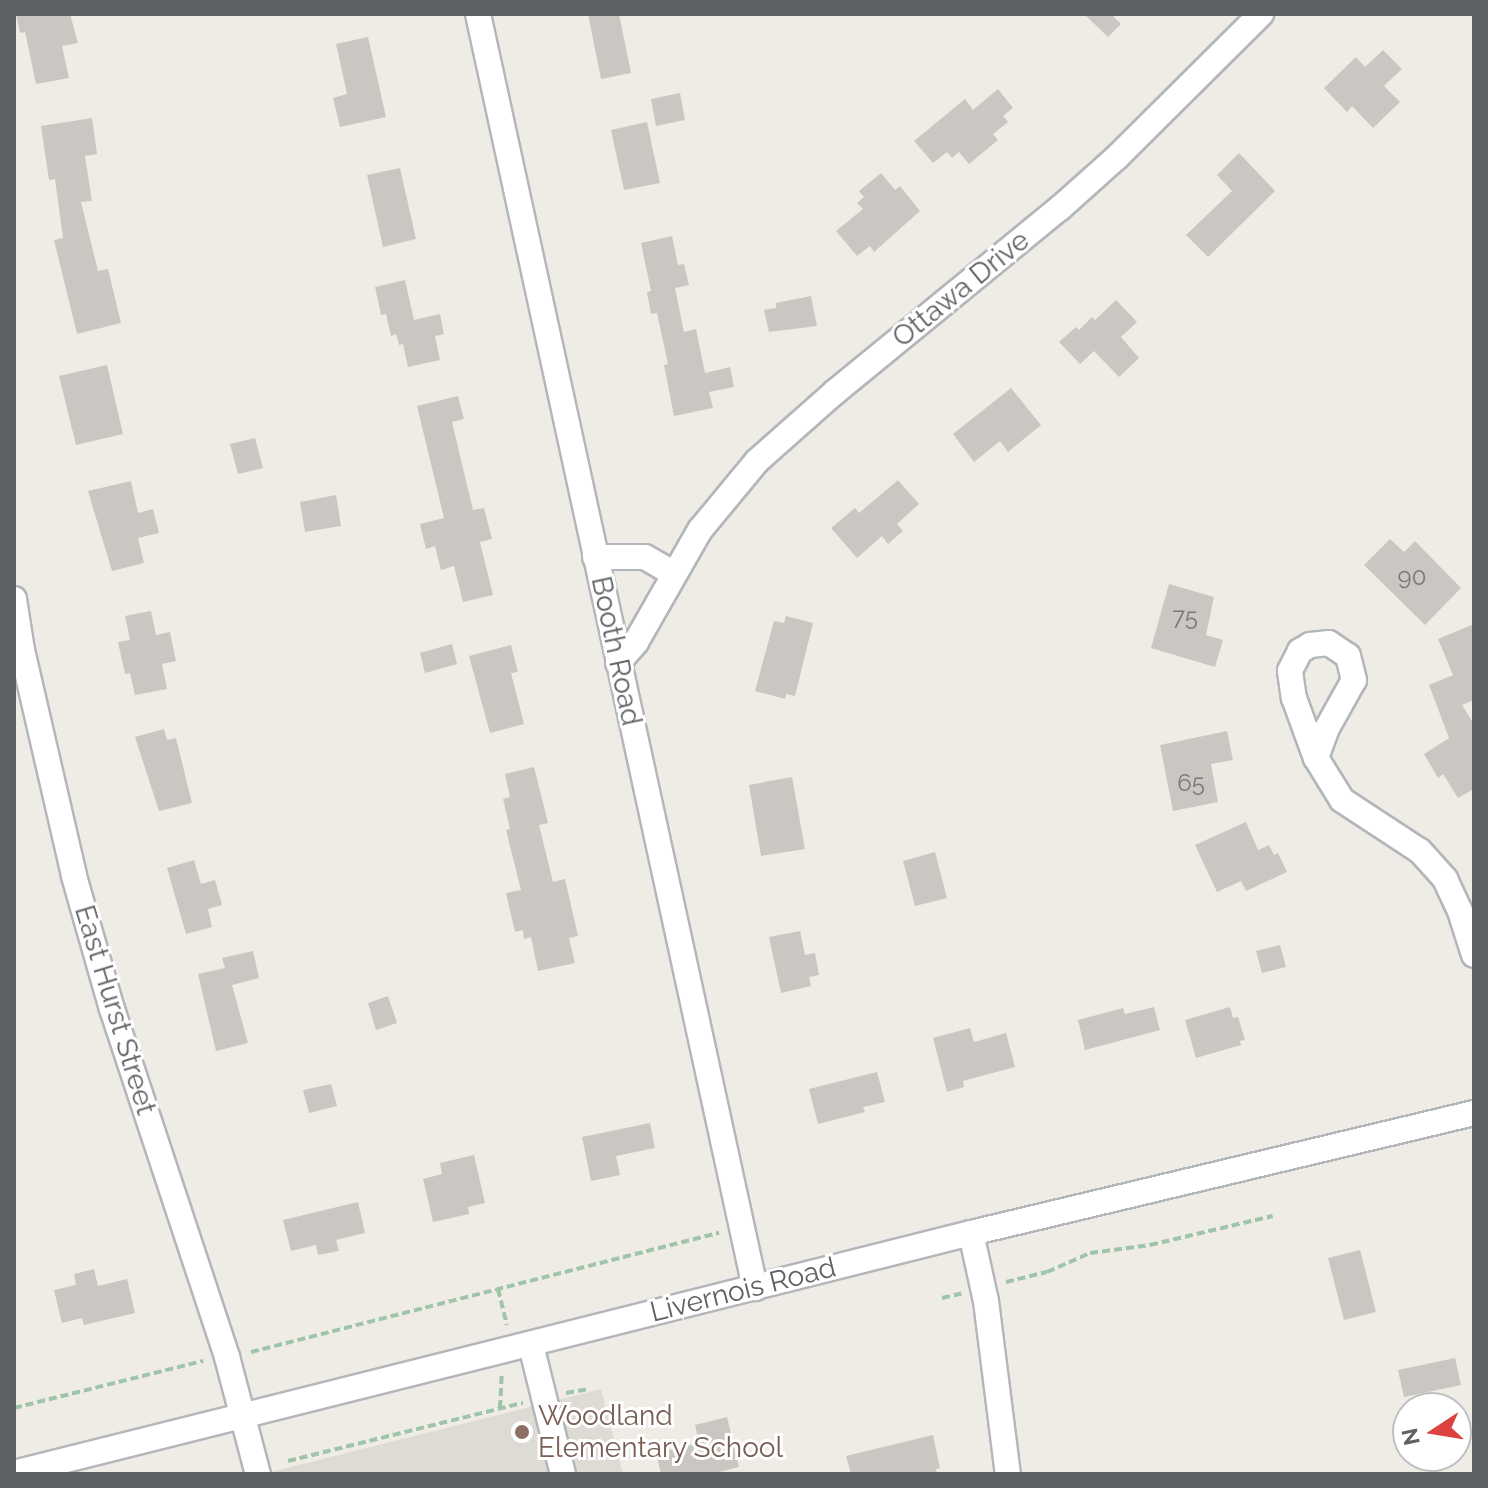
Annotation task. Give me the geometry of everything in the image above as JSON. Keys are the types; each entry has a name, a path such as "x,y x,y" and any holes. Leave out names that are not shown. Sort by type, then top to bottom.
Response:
{"street":[{"name":"Booth Road","path":"478,14 755,1288"},
{"name":"Ottawa Drive","path":"618,663 636,642 673,573 722,501 775,443 1060,208 1149,126 1261,14"},
{"path":"595,557 645,557 673,573"},
{"name":"East Hurst Street","path":"14,599 22,650 74,876 112,1009 243,1414 258,1474"},
{"path":"1316,758 1342,800 1420,851 1445,879 1460,911 1474,955"},
{"name":"Livernois Road","path":"14,1473 61,1468 243,1414 531,1345 971,1233 1474,1113"},
{"path":"971,1233 983,1288 1010,1472"},
{"path":"531,1345 563,1474"}],"path":[{"path":"942,1298 1047,1272 1090,1253 1150,1245 1273,1216"},
{"path":"241,1355 728,1230"},
{"path":"498,1289 507,1326"},
{"path":"14,1408 214,1358"},
{"path":"500,1408 502,1383"},
{"path":"564,1394 588,1389"},
{"path":"288,1461 526,1403"}],"shaded area":[{"name":"Woodland Elementary School","path":"601,1389 623,1474 263,1474"}],"building":[{"path":"16,14 70,14 78,43 62,46 69,78 36,84 25,32 20,33"},
{"path":"588,14 619,14 631,73 601,79"},
{"path":"1084,14 1111,14 1121,24 1108,37"},
{"path":"368,37 386,117 340,127 333,98 347,94 336,44"},
{"path":"1383,50 1402,69 1384,86 1400,102 1373,128 1352,106 1347,112 1324,88 1356,57 1365,67"},
{"path":"998,89 1013,108 1003,116 1008,122 993,134 998,140 969,164 959,152 952,158 947,152 933,163 914,141 965,99 973,110"},
{"path":"680,93 685,120 656,126 651,99"},
{"path":"92,118 97,154 85,156 92,201 81,202 98,271 108,269 121,323 77,334 54,240 63,238 55,179 49,180 41,126"},
{"path":"647,122 660,183 624,190 611,130"},
{"path":"1239,153 1275,191 1208,257 1186,235 1232,191 1217,175"},
{"path":"400,168 416,239 383,247 367,175"},
{"path":"881,173 895,190 900,186 920,211 874,252 870,246 857,256 836,231 863,209 857,203 864,197 859,191"},
{"path":"672,236 678,265 684,264 689,285 675,288 684,332 696,329 705,373 730,367 734,387 709,392 713,408 674,416 664,365 668,364 657,313 651,314 647,292 651,291 641,243"},
{"path":"405,280 414,320 440,314 444,334 435,336 440,360 408,367 403,344 399,345 396,334 391,336 386,314 381,315 375,287"},
{"path":"811,296 817,326 769,332 764,310 776,308 776,303"},
{"path":"1116,300 1137,322 1121,337 1139,358 1119,377 1094,351 1080,364 1059,342 1076,327 1079,330 1092,317 1095,320"},
{"path":"107,365 123,434 76,445 59,376"},
{"path":"1011,388 1041,425 1008,452 1000,441 974,462 953,434"},
{"path":"458,396 464,419 452,422 473,510 484,508 492,539 480,542 493,595 463,602 454,566 441,570 435,546 426,549 420,524 444,518 417,406"},
{"path":"255,438 263,468 238,474 230,444"},
{"path":"898,480 919,504 897,524 903,531 888,544 882,536 857,558 831,528 855,508 859,513"},
{"path":"131,481 138,513 153,509 159,533 138,538 144,563 112,571 88,491"},
{"path":"336,495 341,526 305,532 300,502"},
{"path":"1390,539 1404,552 1415,541 1461,588 1425,625 1364,565"},
{"path":"1169,584 1214,597 1206,635 1223,640 1215,667 1151,648"},
{"path":"151,611 156,635 170,632 176,661 162,664 167,689 135,695 130,673 125,674 118,642 130,640 125,616"},
{"path":"786,616 813,623 795,696 786,694 785,699 755,691 774,621 784,623"},
{"path":"1474,624 1474,700 1462,705 1474,724 1474,789 1458,798 1443,774 1438,778 1424,754 1449,738 1429,685 1453,675 1438,639"},
{"path":"452,644 457,664 425,673 420,653"},
{"path":"511,645 518,672 511,673 524,724 490,733 469,656"},
{"path":"164,729 167,740 176,738 192,803 159,811 135,737"},
{"path":"1227,731 1233,760 1211,764 1218,802 1173,811 1160,745"},
{"path":"534,767 548,823 539,825 553,882 565,879 578,936 569,938 575,963 538,971 531,937 524,939 523,930 515,932 506,893 521,890 506,830 510,829 503,799 510,797 505,774"},
{"path":"792,777 805,849 761,856 749,785"},
{"path":"1246,822 1258,850 1269,845 1274,855 1278,853 1287,872 1246,891 1241,881 1217,892 1195,845"},
{"path":"935,852 947,898 915,906 903,861"},
{"path":"194,860 201,884 215,880 222,905 208,909 212,927 186,934 167,868"},
{"path":"800,931 805,955 815,953 819,975 809,977 811,986 781,993 769,937"},
{"path":"1280,945 1286,967 1262,973 1256,951"},
{"path":"253,951 259,978 232,985 248,1043 216,1051 198,974 225,968 222,958"},
{"path":"388,996 397,1023 376,1030 368,1003"},
{"path":"1154,1007 1160,1030 1085,1050 1078,1020 1123,1008 1125,1014"},
{"path":"1230,1007 1233,1018 1238,1017 1245,1040 1240,1041 1241,1045 1196,1058 1185,1020"},
{"path":"970,1028 974,1042 1006,1033 1015,1067 963,1081 964,1087 947,1092 933,1038"},
{"path":"877,1072 885,1102 863,1107 865,1112 818,1124 809,1089"},
{"path":"331,1084 337,1106 309,1113 303,1090"},
{"path":"650,1123 655,1148 616,1156 620,1175 591,1181 582,1137"},
{"path":"474,1155 485,1203 468,1207 469,1214 433,1222 423,1179 442,1174 440,1163"},
{"path":"358,1202 365,1233 336,1240 339,1251 318,1255 316,1245 291,1251 283,1220"},
{"path":"1360,1250 1376,1312 1344,1320 1328,1258"},
{"path":"94,1269 98,1286 127,1279 135,1313 84,1325 82,1318 62,1323 54,1290 76,1285 74,1274"},
{"path":"1455,1358 1461,1385 1428,1392 1403,1392 1398,1370"},
{"path":"727,1417 739,1467 711,1474 661,1474 656,1453 699,1443 695,1425"},
{"path":"933,1435 940,1468 936,1469 937,1474 851,1474 846,1456"}],"place":[{"name":"Woodland Elementary School","path":"522,1432"}]}
